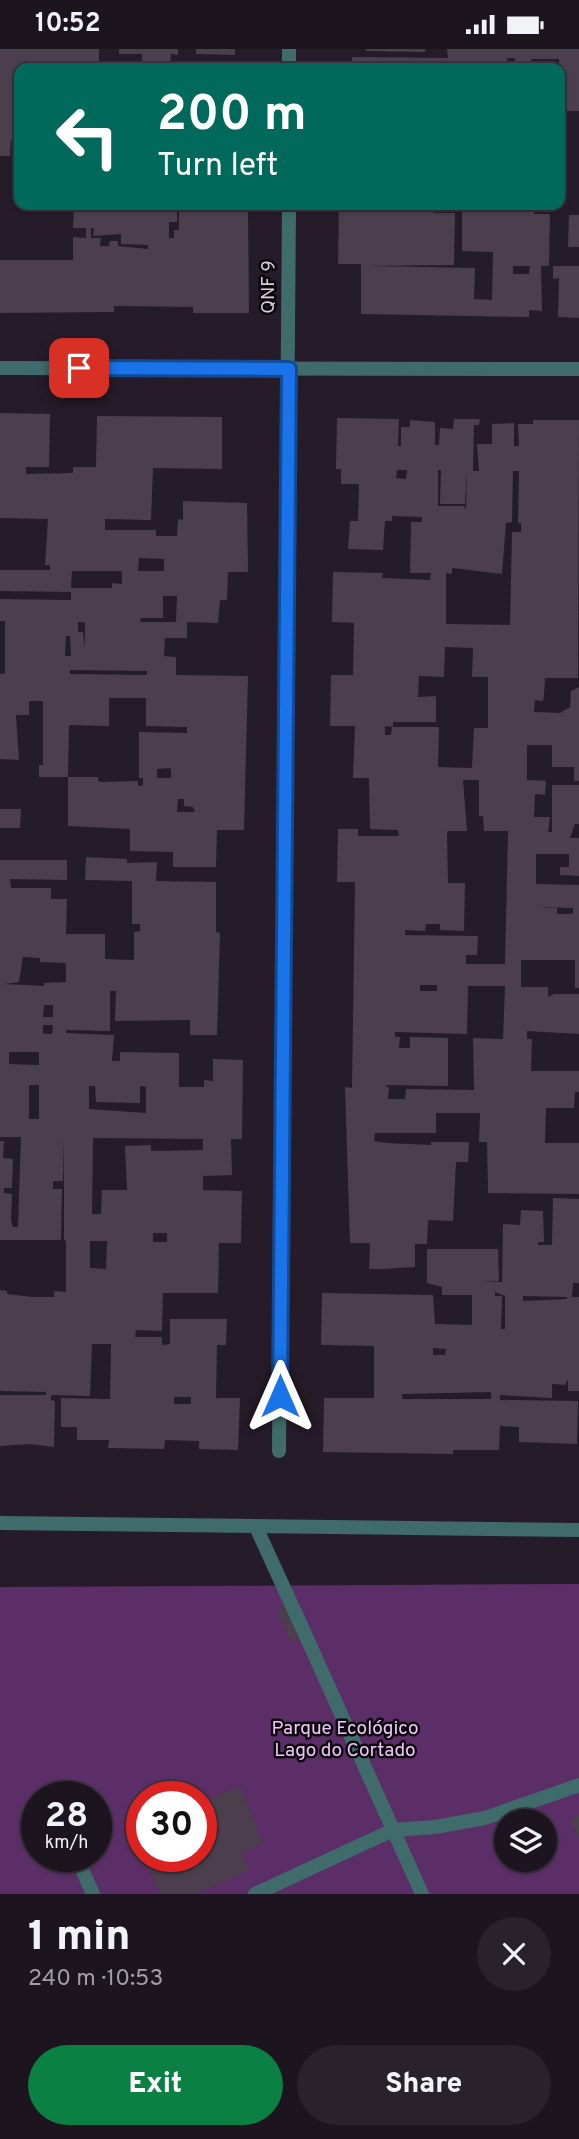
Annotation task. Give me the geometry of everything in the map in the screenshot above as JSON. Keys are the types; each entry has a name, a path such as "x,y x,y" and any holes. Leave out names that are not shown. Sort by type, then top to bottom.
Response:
{"street":[{"name":"QNF 9","path":"279,1451 289,210"},
{"path":"0,368 579,369"},
{"path":"0,1523 579,1530"},
{"path":"256,1527 422,1894"},
{"path":"255,1894 393,1830 435,1827 485,1818 579,1785"},
{"path":"83,1872 93,1894"}],"green space":[{"name":"Parque Ecológico Lago do Cortado","path":"579,1584 579,1894 0,1894 0,1587"}],"building":[{"path":"0,49 99,49 99,62 142,62 142,54 119,54 119,49 178,49 178,55 171,54 170,63 14,63 14,140 11,140 10,156 0,156"},
{"path":"196,49 235,49 235,55 196,54"},
{"path":"425,49 425,52 366,51"},
{"path":"447,49 579,49 579,111 565,111 565,63 559,63 559,59 531,59 531,63 515,63 515,58 507,58 507,63 352,63 352,57 448,58"},
{"path":"74,210 177,210 177,222 169,222 169,238 174,238 174,230 179,230 179,210 248,210 249,313 193,313 193,307 114,306 114,312 0,313 0,260 73,260 73,237 86,238 86,228 73,228","holes":["91,228 94,228 93,236 121,234 121,244 148,245 148,249 118,246 118,241 110,241 109,246 100,246 101,238 91,238"]},
{"path":"339,210 434,210 434,213 455,213 454,265 366,266 475,268 474,299 492,300 493,252 462,251 462,210 534,210 534,214 550,214 549,266 541,266 542,311 529,310 529,317 361,314 361,264 338,264","holes":["513,266 530,266 529,274 513,274"]},
{"path":"569,215 579,215 579,247 568,247"},
{"path":"553,266 579,266 579,318 558,317 559,278 553,279"},
{"path":"0,413 50,414 49,467 26,467 26,474 73,473 73,467 96,467 97,416 222,417 222,469 153,468 151,520 105,519 105,530 156,530 156,536 177,536 178,519 183,520 183,501 247,503 248,572 228,572 227,600 220,600 218,623 187,622 187,638 165,638 164,656 176,657 176,675 248,676 244,830 217,830 216,867 173,867 173,852 130,851 130,829 68,826 68,777 39,777 39,765 43,765 43,701 29,701 29,715 16,715 19,760 0,759 0,674 5,674 5,621 0,621 0,599 71,600 71,592 0,591 0,570 50,570 50,565 45,565 48,519 0,518","holes":["139,558 164,559 164,571 138,571","72,571 122,571 122,584 112,583 112,588 71,588","163,596 177,596 176,622 140,622 141,618 163,618","78,622 85,622 85,648 83,632 78,632","66,636 70,636 71,656 65,656","70,670 147,671 147,675 70,674","109,698 146,698 146,726 187,727 187,733 139,732 139,778 143,778 143,786 138,786 138,781 102,782 98,781 98,777 68,777 69,725 109,726","171,768 171,778 157,778 157,769","178,799 184,799 184,806 193,807 195,812 177,812"]},
{"path":"337,418 399,419 398,446 401,446 401,427 410,427 410,420 435,422 435,445 439,445 440,428 453,429 454,419 480,419 479,425 474,425 473,471 479,471 477,444 492,444 492,424 514,423 514,446 519,446 518,424 533,424 533,420 579,420 578,678 545,678 543,701 535,700 534,712 560,713 570,707 571,691 579,687 579,781 574,781 574,767 552,767 552,745 527,745 527,780 546,781 545,795 535,794 534,817 550,817 548,832 552,832 552,785 579,785 579,824 575,824 570,838 579,838 579,876 560,875 560,867 569,867 569,854 536,854 536,884 579,885 579,988 575,988 575,960 521,960 521,987 548,987 548,997 554,994 579,994 579,1034 527,1031 527,1039 532,1039 531,1071 579,1071 579,1092 575,1092 574,1108 546,1108 545,1143 579,1143 579,1194 488,1193 487,1142 479,1142 480,1113 436,1113 436,1133 375,1133 374,1141 387,1143 431,1145 431,1142 469,1142 468,1162 456,1162 453,1221 428,1220 427,1244 415,1244 415,1267 369,1269 370,1243 350,1243 345,1087 352,1088 355,882 337,882 338,829 358,829 358,836 399,836 398,830 370,829 369,778 353,778 355,726 330,726 331,675 353,675 354,623 332,622 333,572 383,573 382,578 430,580 431,573 410,573 411,522 422,522 422,517 392,516 392,521 385,521 383,550 348,549 350,521 358,521 359,484 341,484 341,469 336,469","holes":["397,470 407,470 406,479 396,478","438,470 441,470 440,504 465,504 467,471 466,510 464,506 438,506","513,471 519,471 518,523 521,523 521,532 512,532 510,625 446,624 446,573 452,574 452,568 502,574 506,523 512,522","445,647 473,648 472,677 488,677 488,728 474,728 472,768 438,767 439,727 393,727 393,722 436,722 436,696 418,697 419,676 444,677","385,726 392,727 391,735 385,735","463,780 479,780 479,816 483,816 484,831 508,831 505,964 466,964 466,955 477,955 478,936 405,935 405,930 425,931 426,924 440,924 440,930 464,931 465,883 448,883 448,831 467,831","537,907 573,908 573,914 557,914 557,908","420,985 437,985 437,991 420,991","468,986 505,986 503,1039 473,1038 474,1090 406,1089 405,1099 388,1099 389,1088 385,1085 448,1086 448,1038 410,1037 410,1048 399,1048 400,1037 395,1037 395,1032 467,1034"]},
{"path":"0,809 21,809 20,828 0,828"},
{"path":"86,857 127,859 127,863 157,862 156,881 216,882 216,932 220,933 217,1035 190,1035 190,1020 115,1021 116,991 110,991 110,1031 66,1030 66,1033 114,1035 112,1061 120,1061 120,1052 179,1053 179,1087 204,1087 204,1080 213,1081 213,1059 243,1060 242,1139 231,1139 232,1175 203,1176 203,1190 242,1191 241,1243 219,1243 218,1293 163,1293 162,1331 136,1330 135,1337 162,1337 162,1345 170,1344 170,1319 227,1319 226,1345 217,1345 216,1398 240,1398 238,1450 199,1449 199,1441 165,1440 164,1449 108,1448 109,1440 77,1440 77,1427 61,1427 61,1398 110,1399 111,1344 92,1344 90,1396 51,1395 51,1400 55,1401 54,1447 31,1444 0,1446 0,1395 46,1395 46,1392 0,1391 0,1290 7,1291 7,1294 32,1297 54,1297 54,1291 66,1292 66,1240 64,1241 64,1137 63,1181 53,1181 53,1189 62,1189 61,1240 0,1240 0,1141 4,1141 3,1158 13,1159 12,1188 4,1188 4,1193 12,1194 11,1221 13,1227 18,1227 21,1137 0,1137 0,860 67,860 67,880 10,879 11,888 51,888 51,899 67,899 66,934 105,934 105,959 134,960 134,932 140,931 140,924 132,924 132,881 85,880","holes":["23,957 40,958 40,962 66,963 66,982 44,983 44,986 4,984 19,982","44,1005 53,1005 53,1017 43,1017","43,1025 53,1025 52,1034 43,1034","9,1052 39,1052 39,1065 9,1064","29,1085 39,1085 39,1119 29,1119","89,1086 95,1086 96,1102 140,1103 140,1086 146,1087 146,1113 89,1109","93,1138 203,1139 203,1150 151,1151 151,1145 125,1146 127,1190 102,1190 101,1214 92,1214","153,1233 167,1233 167,1242 153,1242","90,1241 107,1241 106,1269 90,1268","174,1397 191,1397 191,1404 174,1404"]},
{"path":"553,1198 579,1199 579,1283 573,1283 572,1297 579,1297 579,1391 568,1391 568,1379 565,1385 552,1384 552,1398 500,1395 500,1400 578,1401 577,1444 519,1442 519,1427 500,1426 499,1450 453,1450 453,1454 323,1452 324,1398 374,1398 374,1346 321,1345 322,1293 433,1295 435,1324 472,1325 472,1295 442,1295 442,1287 427,1283 427,1249 498,1249 499,1281 484,1282 502,1282 503,1224 520,1225 521,1210 543,1211 544,1242 538,1242 538,1245 552,1245","holes":["495,1292 505,1296 505,1329 501,1329 502,1296 495,1296","523,1296 567,1297 567,1299 523,1301","433,1348 446,1349 445,1355 433,1355","491,1392 491,1399 402,1399 402,1394"]},
{"path":"293,1599 309,1634 291,1642 277,1610"},
{"path":"240,1786 263,1844 241,1852 249,1870 196,1894 160,1894 151,1872 217,1872 217,1796"},
{"path":"579,1815 579,1839 570,1819"}],"route":[{"path":"79,368 289,369 280,1396"}]}
